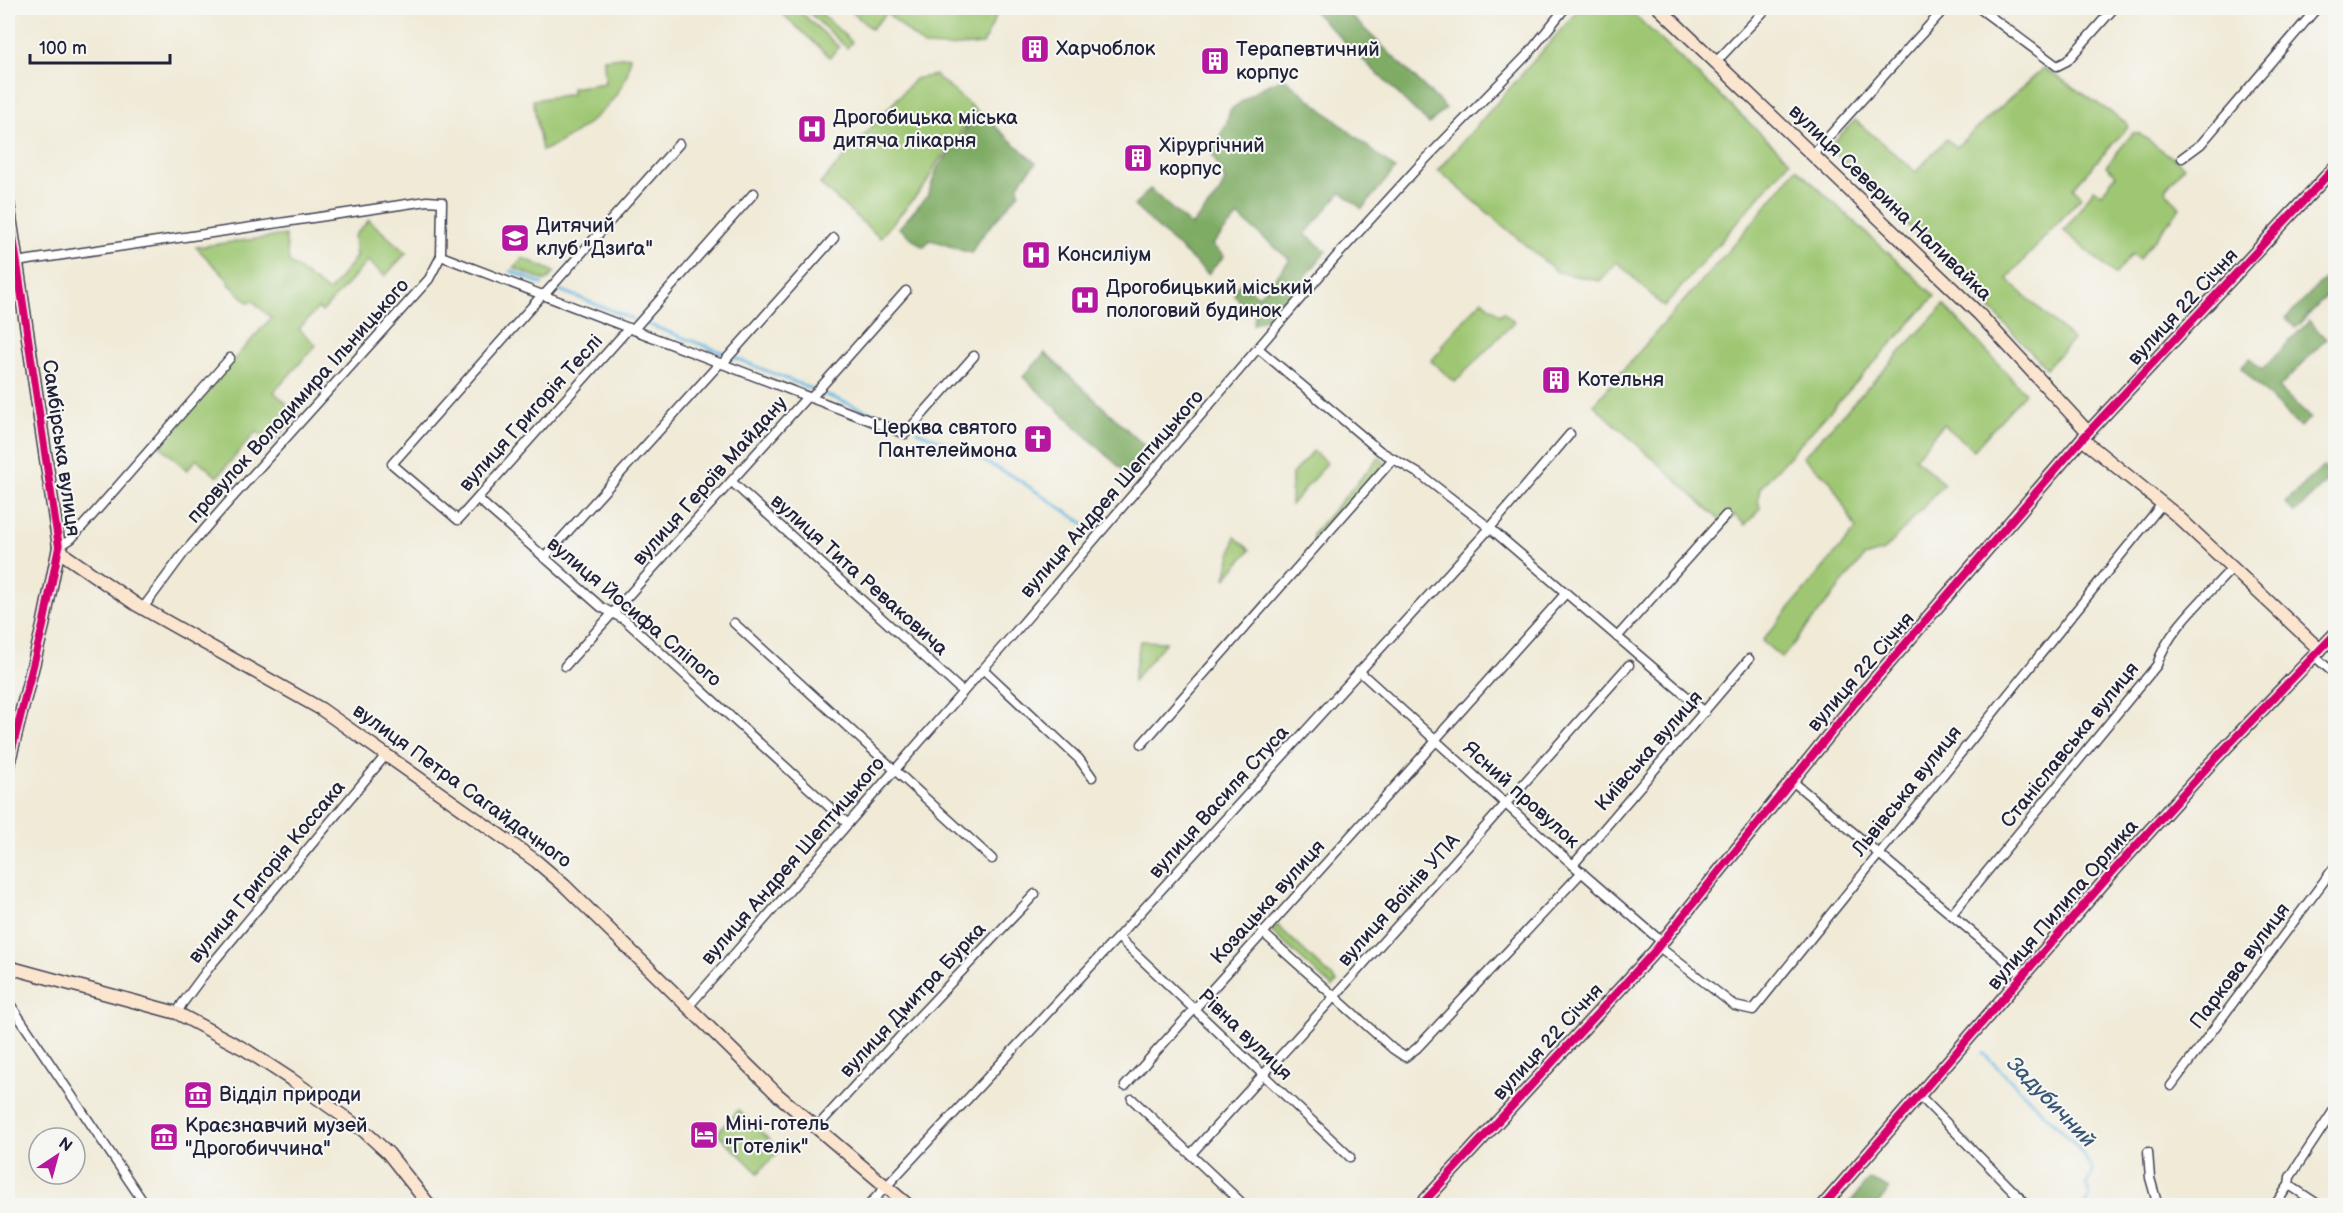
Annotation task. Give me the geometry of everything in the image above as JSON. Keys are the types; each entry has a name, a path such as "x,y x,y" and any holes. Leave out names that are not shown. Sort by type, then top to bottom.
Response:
{"street":[{"name":"вулиця Андрея Шептицького","path":"688,1007 983,669 1341,252 1419,166 1528,53 1565,8"},
{"name":"вулиця Северина Наливайка","path":"1659,8 1979,314 2085,435 2232,568 2336,675"},
{"path":"1715,63 1767,8"},
{"path":"1812,155 1945,8"},
{"path":"1979,8 2057,66 2067,61 2114,8"},
{"path":"2182,158 2201,144 2317,8"},
{"path":"543,295 679,144"},
{"name":"вулиця 22 Січня","path":"1420,1206 1660,944 1791,780 2085,435 2335,166"},
{"name":"вулиця Григорія Теслі","path":"543,295 392,464 458,520 754,193"},
{"name":"провулок Володимира Ільницького","path":"13,260 427,201 442,202 441,256 429,279 183,554 143,608"},
{"name":"Самбірська вулиця","path":"8,203 13,260 59,547 43,626 8,765"},
{"path":"544,558 834,238"},
{"path":"441,256 905,434 974,356"},
{"name":"вулиця Героїв Майдану","path":"565,666 906,291"},
{"path":"1259,349 1392,459 1421,475 1490,528 1705,712"},
{"path":"59,547 71,539 84,525 230,358"},
{"name":"вулиця Василя Стуса","path":"868,1206 1118,937 1490,528 1570,434"},
{"path":"1142,744 1392,459"},
{"name":"вулиця Тита Реваковича","path":"732,483 963,692"},
{"name":"вулиця Йосифа Сліпого","path":"478,499 601,607 625,620 848,824"},
{"name":"Львівська вулиця","path":"1660,944 1735,1006 1753,1010 2162,504"},
{"path":"1617,637 1726,515"},
{"name":"вулиця Петра Сагайдачного","path":"59,547 66,555 143,608 321,709 536,861 565,886 815,1129 909,1206"},
{"name":"Станіславська вулиця","path":"1952,914 2157,665 2173,634 2232,568"},
{"name":"Козацька вулиця","path":"1125,1086 1566,593"},
{"path":"734,623 992,859"},
{"name":"вулиця Пилипа Орлика","path":"1823,1206 2210,764 2336,633"},
{"name":"Київська вулиця","path":"1573,865 1749,659"},
{"name":"вулиця Воїнів УПА","path":"1191,1154 1629,665"},
{"path":"983,669 1079,759 1092,777"},
{"name":"Ясний провулок","path":"1359,671 1660,944"},
{"name":"вулиця Григорія Коссака","path":"177,1013 211,965 386,755"},
{"path":"1791,780 2024,975"},
{"name":"Паркова вулиця","path":"2171,1086 2336,865"},
{"path":"1262,932 1393,1049 1405,1057 1417,1048 1582,872"},
{"name":"вулиця Дмитра Бурка","path":"815,1129 1035,894"},
{"name":"Рівна вулиця","path":"1118,937 1350,1157"},
{"path":"8,967 177,1013 255,1056 364,1131 388,1153 430,1206"},
{"path":"8,1001 146,1206"},
{"path":"1919,1095 2028,1206"},
{"path":"1132,1099 1245,1206"},
{"path":"2274,1206 2289,1185 2290,1177 2336,1107"},
{"path":"2148,1152 2150,1178 2158,1206"},
{"path":"2289,1185 2321,1206"}],"green space":[{"path":"776,8 796,8 839,47 830,57"},
{"path":"804,8 815,8 852,42 847,48"},
{"path":"848,8 1000,8 983,44 947,47 924,46 887,13 871,29"},
{"path":"1310,8 1343,8 1446,108 1429,124"},
{"path":"1580,8 1627,8 1790,161 1664,307 1617,262 1600,281 1557,272 1438,170"},
{"path":"630,56 628,72 621,87 599,114 571,136 542,151 533,100 572,94 572,88 605,83 604,59"},
{"path":"2044,68 2127,123 2128,127 2073,188 2082,196 2007,279 2073,340 2046,368 1976,293 1829,147 1855,120 1916,172 1946,139 1956,147"},
{"path":"935,75 977,111 935,166 926,184 880,238 820,184 915,79"},
{"path":"1284,78 1395,169 1362,209 1341,192 1305,234 1326,251 1275,315 1253,324 1255,313 1234,296 1236,288 1241,283 1259,296 1290,260 1238,216 1212,245 1224,256 1208,274 1134,206 1150,189 1191,226 1219,194 1225,181 1211,151 1226,125 1230,110 1261,88"},
{"path":"979,112 1036,163 1018,184 1019,193 977,242 972,253 930,240 923,247 899,228 928,195 937,168"},
{"path":"2133,133 2138,133 2184,166 2165,190 2180,208 2139,259 2132,254 2115,275 2064,231 2094,189 2101,194 2116,175 2106,166"},
{"path":"1796,168 1935,296 1760,488 1758,499 1760,509 1745,525 1735,515 1725,525 1594,405 1747,229"},
{"path":"369,220 406,253 385,276 368,261 322,312 318,308 299,329 316,345 274,392 298,414 271,444 257,431 217,477 197,459 187,470 158,444 271,318 252,300 249,303 196,247 285,235 289,262 329,292 356,257 354,236"},
{"path":"523,258 555,272 546,281 514,268"},
{"path":"2335,268 2335,287 2296,328 2286,318"},
{"path":"1482,300 1500,315 1503,312 1514,322 1455,382 1431,361 1443,348 1441,346"},
{"path":"1944,305 2025,393 1974,450 1943,424 1915,458 1944,484 1884,551 1864,557 1782,658 1762,641 1856,529 1831,482 1803,457"},
{"path":"2309,321 2326,339 2279,388 2310,418 2300,427 2241,368 2250,358 2262,370"},
{"path":"1045,353 1149,450 1127,474 1023,377"},
{"path":"1313,451 1327,463 1291,505 1292,474"},
{"path":"1379,457 1385,463 1314,544 1313,534"},
{"path":"2323,466 2333,475 2295,513 2285,503"},
{"path":"1235,537 1250,550 1225,579"},
{"path":"1140,641 1166,642 1133,681"},
{"path":"1277,925 1337,982 1332,987 1271,931"},
{"path":"738,1110 780,1150 758,1173 717,1133"},
{"path":"1869,1179 1889,1189 1877,1205 1848,1205"}],"waterway":[{"path":"511,271 542,284"},
{"path":"557,289 633,319"},
{"path":"647,324 724,353"},
{"path":"735,358 812,389"},
{"path":"826,395 903,425"},
{"path":"917,431 962,450 1016,478 1086,525"},
{"name":"Задубичний","path":"1983,1053 2077,1146 2093,1170 2086,1184 2090,1196 2084,1206"}],"cycle path":[{"path":"1420,1206 1654,952 1862,694 2082,439 2336,166"},
{"path":"8,203 59,547 43,626 8,765"},
{"path":"1823,1206 2116,868 2210,764 2336,633"}],"place":[{"name":"Харчоблок","path":"1035,49"},
{"name":"Терапевтичний корпус","path":"1215,61"},
{"name":"Дрогобицька міська дитяча лікарня","path":"812,129"},
{"name":"Хірургічний корпус","path":"1138,158"},
{"name":"Дитячий клуб \"Дзиґа\"","path":"515,238"},
{"name":"Консиліум","path":"1036,255"},
{"name":"Дрогобицький міський пологовий будинок","path":"1085,300"},
{"name":"Котельня","path":"1556,380"},
{"name":"Церква святого Пантелеймона","path":"1038,439"},
{"name":"Відділ природи","path":"198,1095"},
{"name":"Міні-готель \"Готелік\"","path":"704,1135"},
{"name":"Краєзнавчий музей \"Дрогобиччина\"","path":"164,1137"}]}
